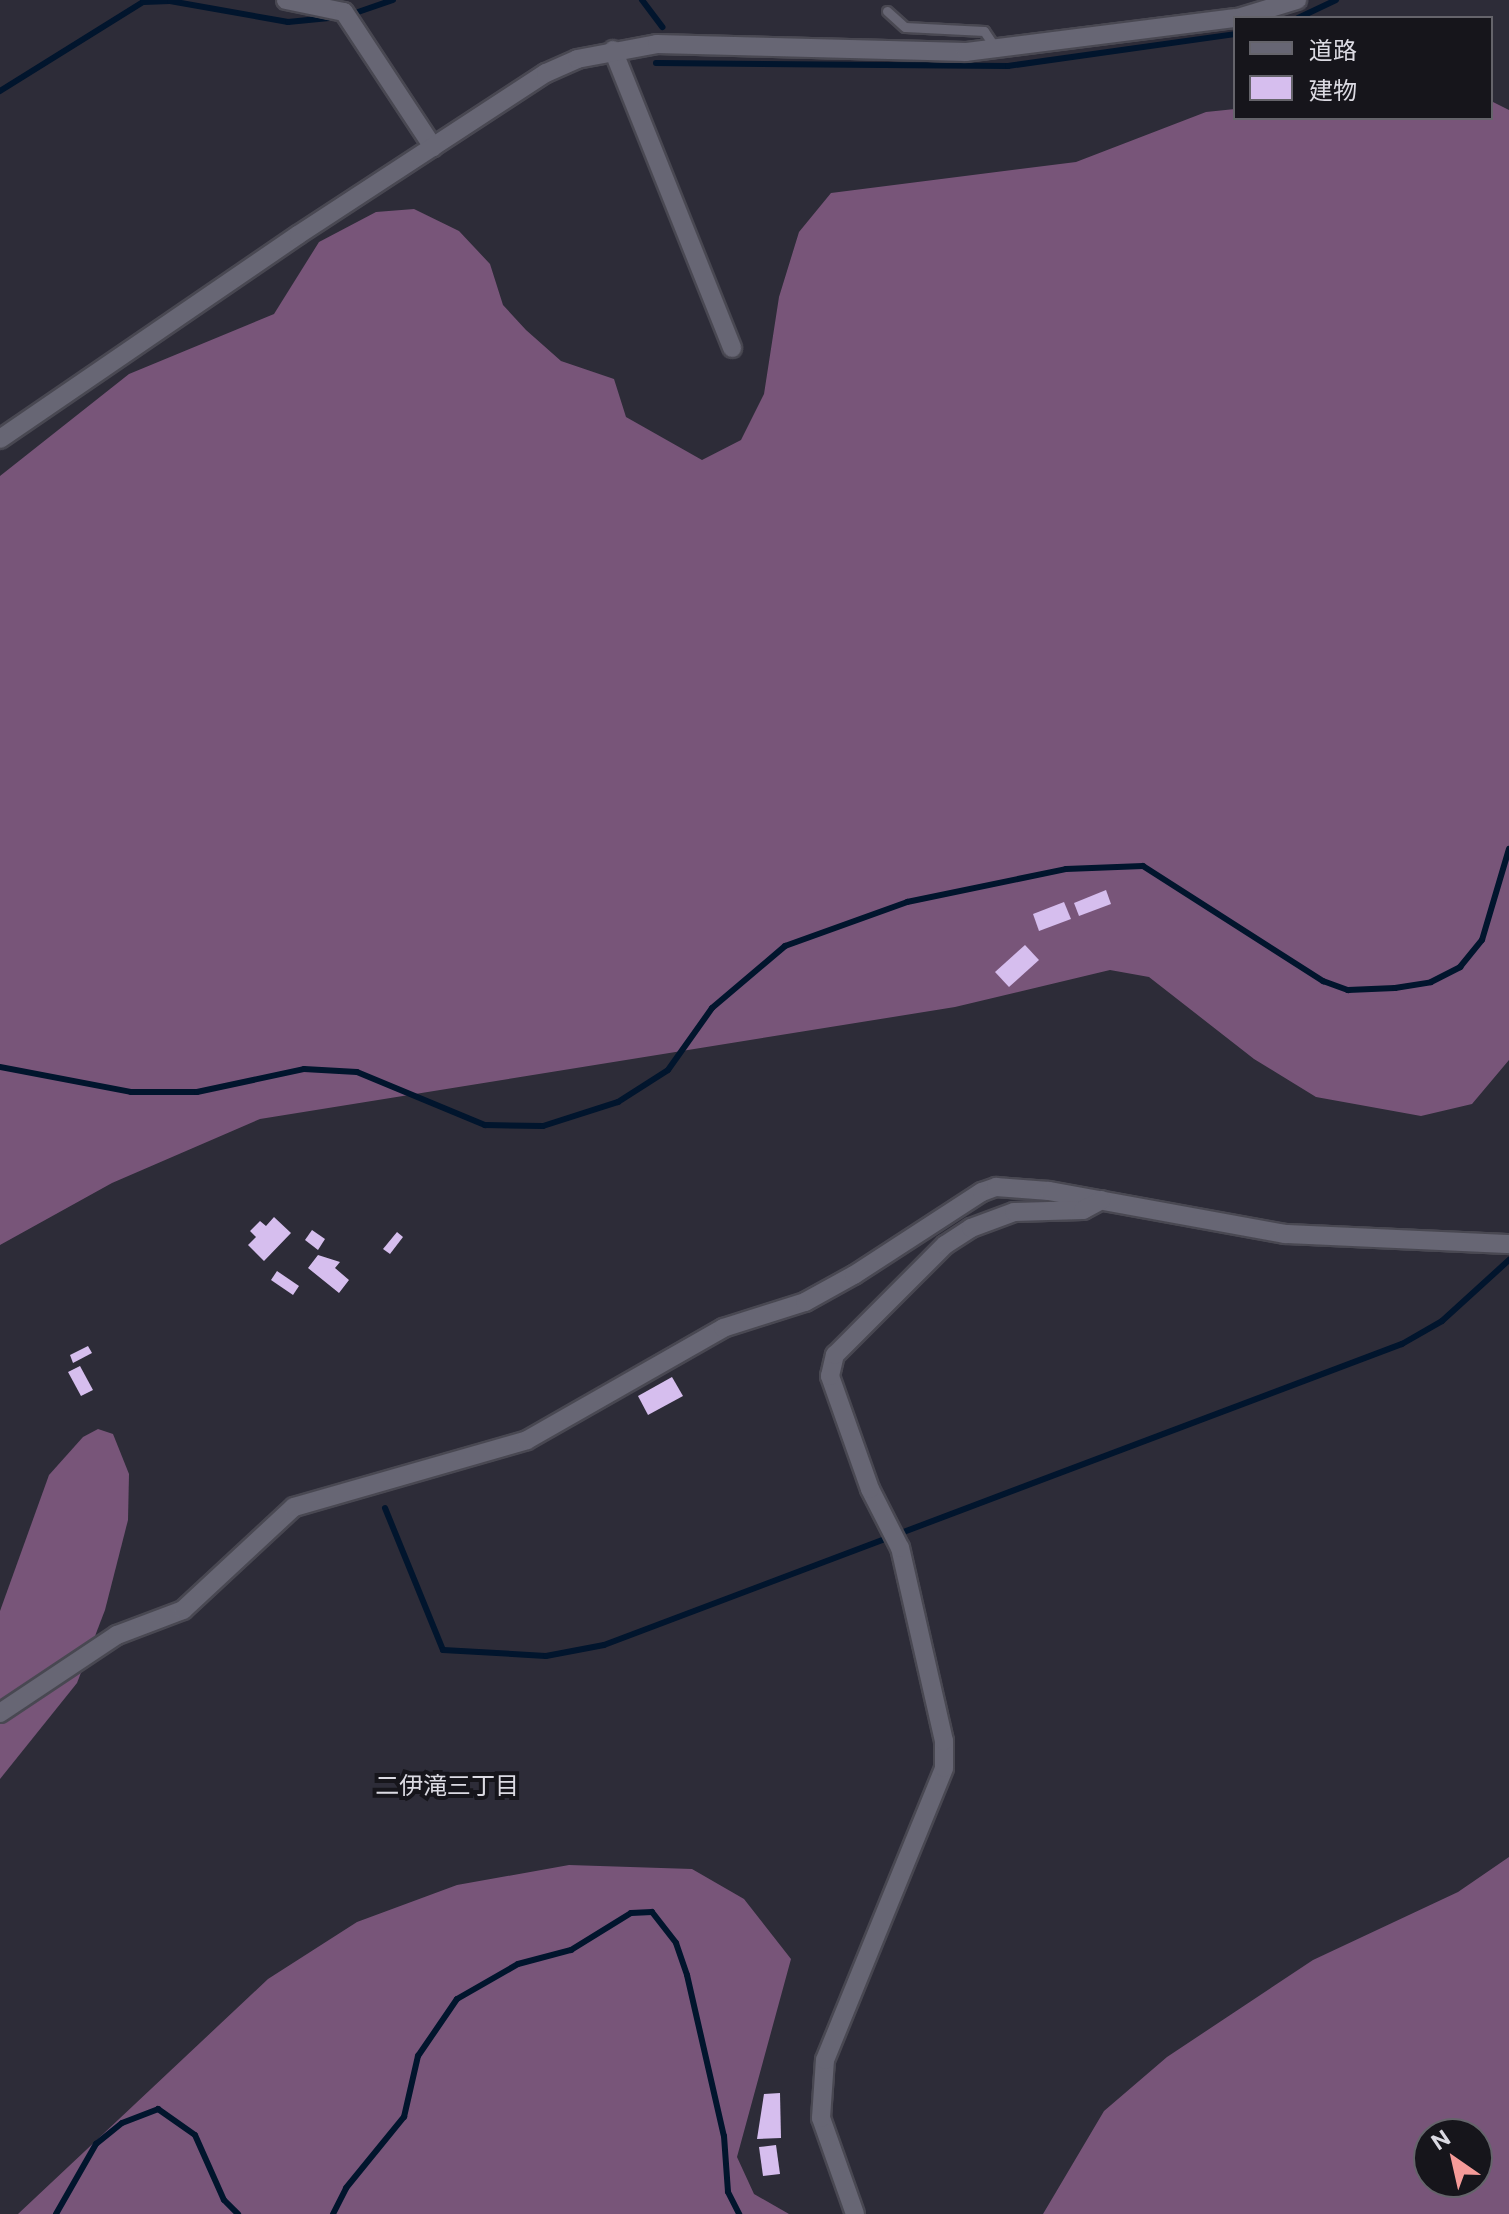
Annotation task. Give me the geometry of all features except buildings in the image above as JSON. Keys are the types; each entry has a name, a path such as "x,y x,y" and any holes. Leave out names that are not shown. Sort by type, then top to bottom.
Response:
{"street":[{"path":"286,0 344,12 433,147"},
{"path":"1243,16 1297,0"},
{"path":"0,439 546,73 613,50 657,44 996,49 1233,18"},
{"path":"613,50 732,348"},
{"path":"0,1713 117,1635 183,1610 294,1507 527,1440 723,1328 805,1302 982,1192 996,1187 1102,1200 1285,1234 1509,1244"},
{"path":"855,2214 821,2118 825,2060 841,2010 944,1768 944,1741 900,1548 870,1489 830,1376 835,1355 945,1245 971,1228 1014,1212 1083,1210 1102,1200"}],"lane":[{"path":"887,11 905,27 984,31 996,49"}],"shaded area":[{"path":"1493,102 1509,110 1509,1060 1472,1104 1421,1116 1316,1097 1254,1059 1149,977 1110,970 955,1007 260,1119 112,1183 0,1245 0,476 129,374 274,314 319,242 376,212 414,209 459,231 490,264 503,305 561,361 614,379 626,417 702,460 741,440 764,394 779,297 799,232 831,193 1076,162 1206,112 1233,109 1233,120 1493,120"},
{"path":"98,1429 113,1434 129,1474 128,1520 105,1610 77,1683 0,1779 0,1611 49,1475 83,1437"},
{"path":"1509,1857 1509,2214 1043,2214 1104,2111 1167,2057 1313,1960 1458,1892"},
{"path":"569,1865 692,1869 744,1899 791,1959 737,2157 754,2194 789,2214 18,2214 268,1979 357,1922 457,1885"}],"waterway":[{"path":"358,12 393,0"},
{"path":"642,0 662,27"},
{"path":"1302,16 1336,0"},
{"path":"0,91 143,2 170,1 288,22 329,18"},
{"path":"656,63 1008,66 1233,34"},
{"path":"0,1067 131,1092 197,1092 304,1069 357,1072 485,1125 543,1126 618,1102 668,1070 712,1008 785,946 907,902 1066,869 1143,866 1323,981 1348,990 1395,988 1431,982 1460,967 1482,940 1509,849"},
{"path":"385,1508 443,1650 546,1656 604,1645 1402,1344 1442,1321 1509,1260"},
{"path":"333,2214 346,2188 404,2117 418,2056 457,1999 518,1964 571,1950 631,1913 652,1912 676,1943 687,1975 724,2136 728,2192 739,2214"},
{"path":"56,2214 96,2144 122,2123 158,2109 195,2135 224,2200 238,2214"}],"district":[{"name":"二伊滝三丁目","path":"447,1786"}]}
